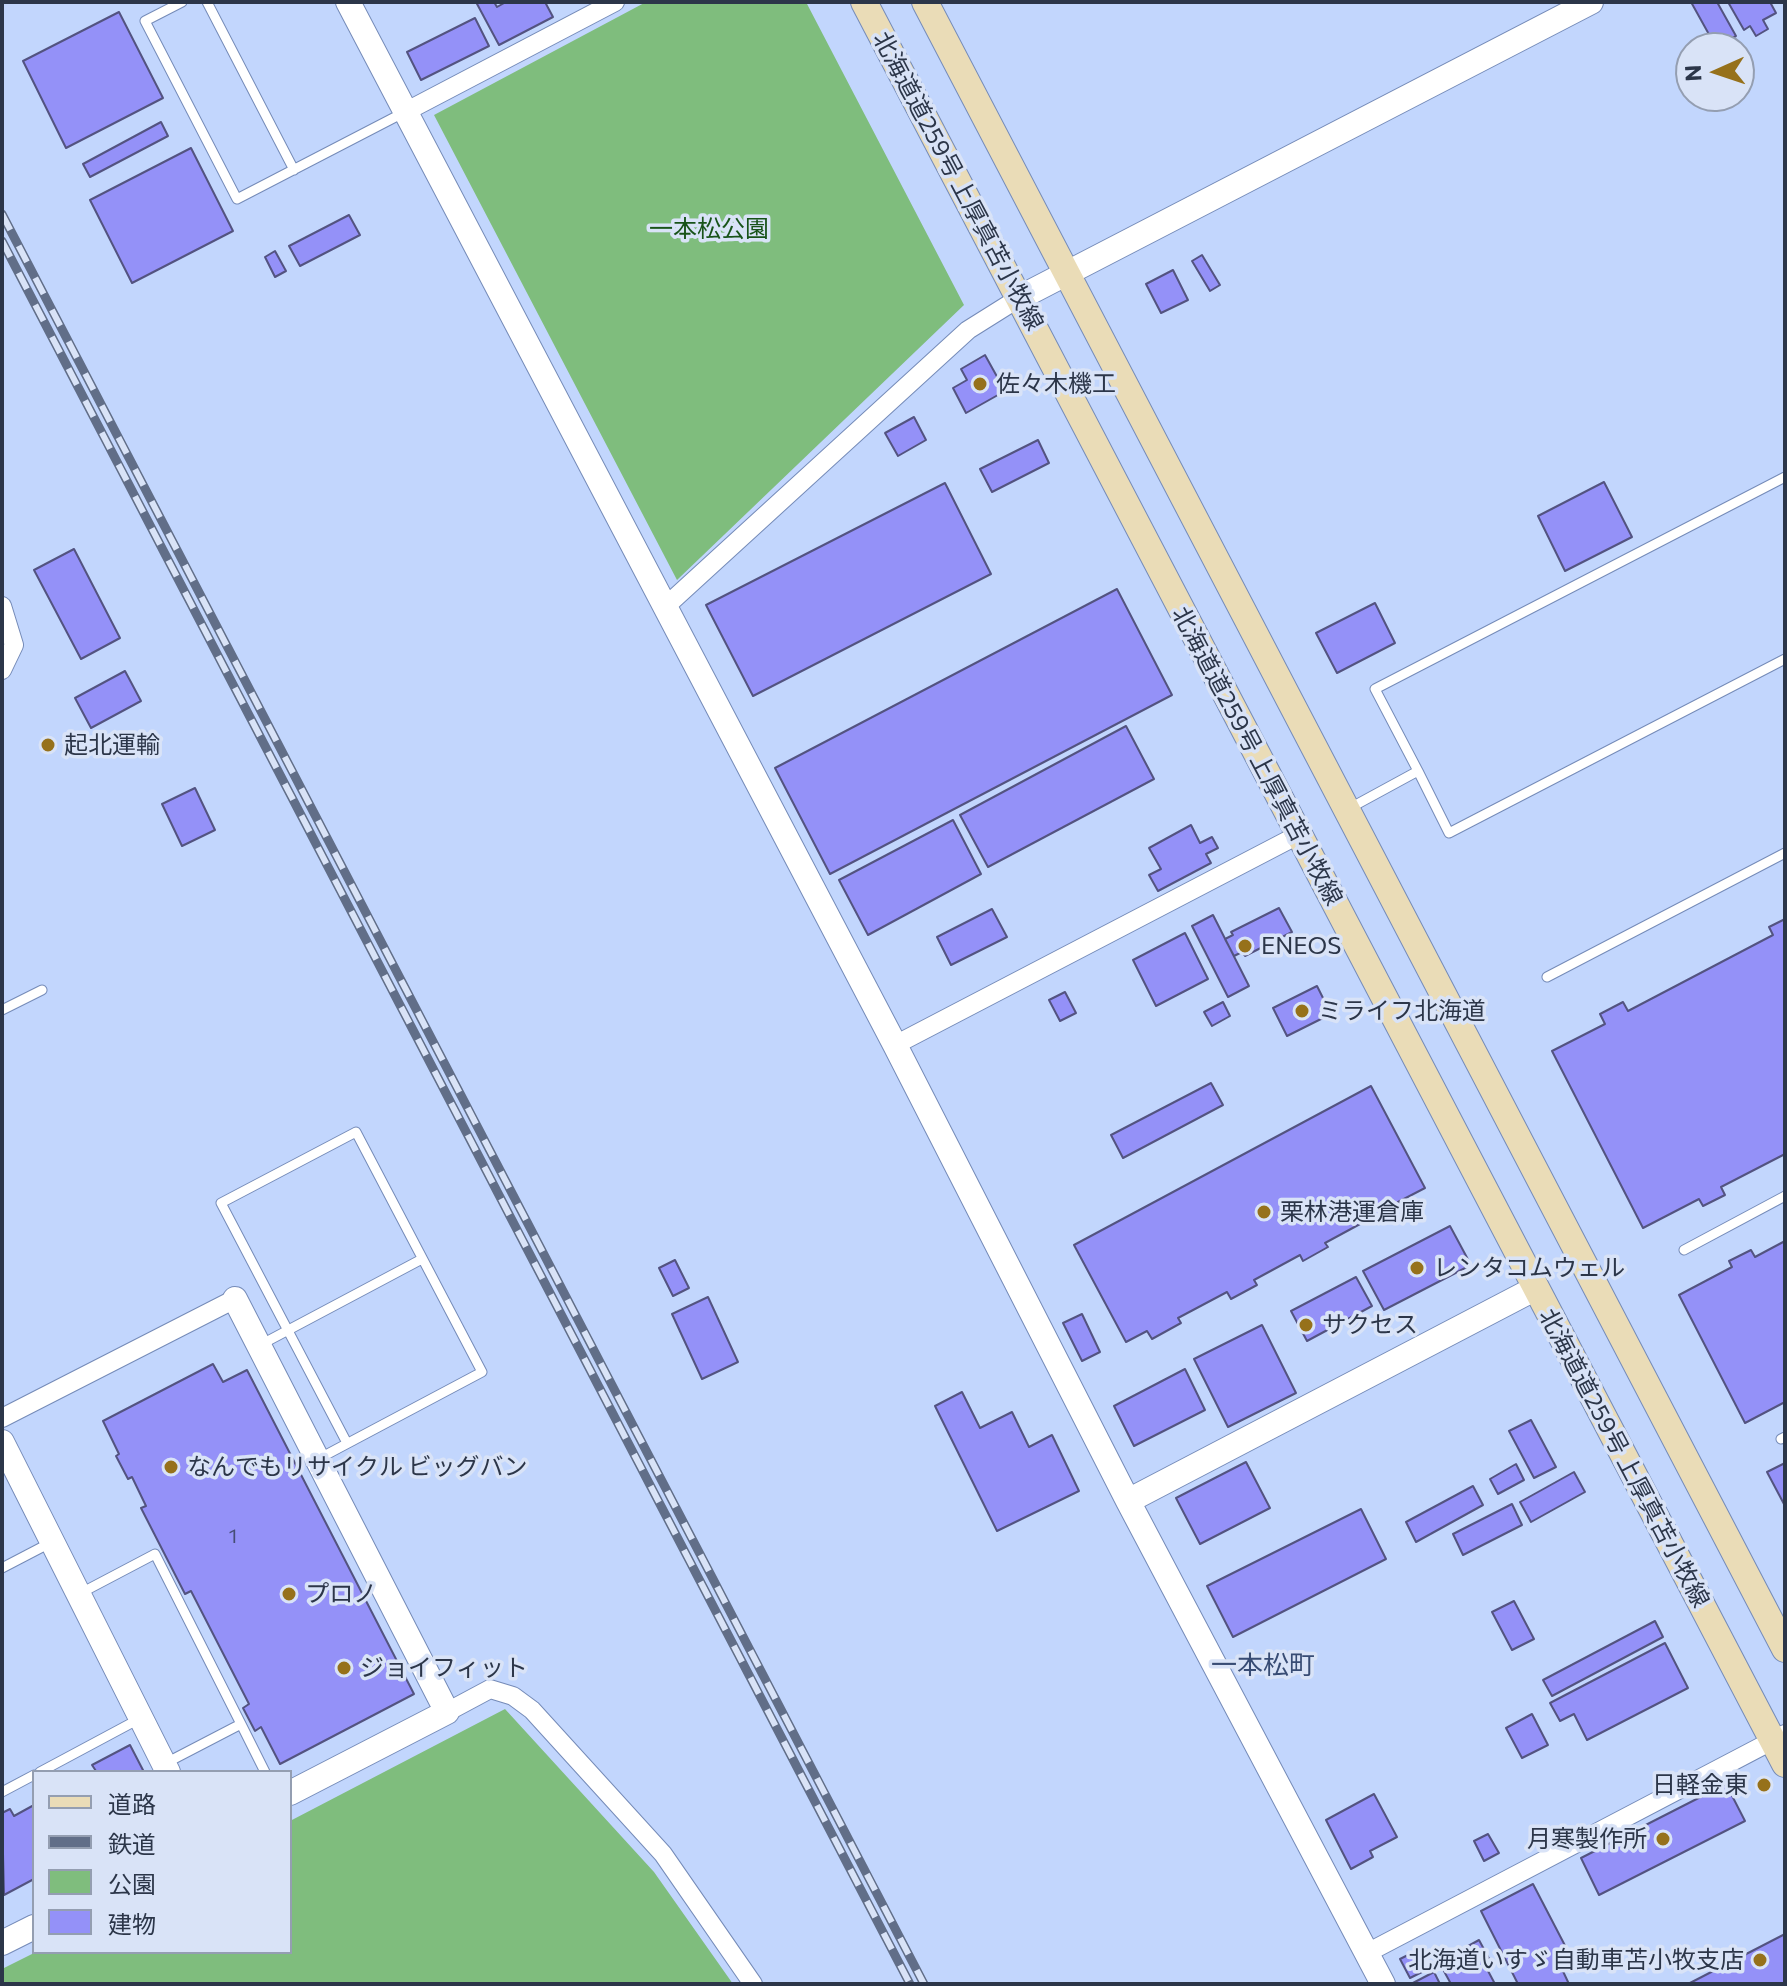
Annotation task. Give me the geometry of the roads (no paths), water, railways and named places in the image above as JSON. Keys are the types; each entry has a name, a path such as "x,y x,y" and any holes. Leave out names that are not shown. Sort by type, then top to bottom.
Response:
{"main road":[{"name":"北海道道259号 上厚真苫小牧線","path":"864,2 1536,1288 1779,1737 1785,1764"},
{"path":"925,2 1785,1649"}],"street":[{"path":"348,2 895,1045 1128,1501 1383,1984"},
{"path":"405,112 615,2"},
{"path":"665,607 968,330 1065,273 1591,2"},
{"path":"2,606 14,645 2,670"},
{"path":"895,1045 1298,835"},
{"path":"1128,1501 1536,1288"},
{"path":"2,1418 235,1299 447,1712"},
{"path":"2,1442 166,1768"},
{"path":"292,1792 490,1689 513,1696 532,1710 663,1854 753,1984"},
{"path":"1367,1953 1779,1737"},
{"path":"2,1943 32,1928"}],"lane":[{"path":"182,2 145,21 237,199 405,112"},
{"path":"207,2 294,170"},
{"path":"1785,477 1375,689 1449,833 1785,659"},
{"path":"1347,810 1418,771"},
{"path":"1547,977 1785,853"},
{"path":"2,1010 42,990"},
{"path":"317,1459 482,1372 356,1132 221,1203 347,1443"},
{"path":"1684,1250 1785,1196"},
{"path":"259,1346 422,1259"},
{"path":"2,1568 53,1542"},
{"path":"79,1594 155,1554 264,1770"},
{"path":"44,1770 142,1718"},
{"path":"166,1768 241,1724"},
{"path":"2,1792 32,1776"}],"railway":[{"path":"2,214 924,1984"},
{"path":"2,241 910,1984"}],"place":[{"name":"佐々木機工","path":"980,384"},
{"name":"起北運輸","path":"48,745"},
{"name":"ENEOS","path":"1245,946"},
{"name":"ミライフ北海道","path":"1302,1011"},
{"name":"栗林港運倉庫","path":"1264,1212"},
{"name":"レンタコムウェル","path":"1417,1268"},
{"name":"サクセス","path":"1306,1325"},
{"name":"なんでもリサイクル ビッグバン","path":"171,1467"},
{"name":"プロノ","path":"289,1594"},
{"name":"ジョイフィット","path":"344,1668"},
{"name":"日軽金東","path":"1764,1785"},
{"name":"月寒製作所","path":"1663,1839"},
{"name":"北海道いすゞ自動車苫小牧支店","path":"1760,1960"}],"district":[{"name":"一本松町","path":"1263,1665"}],"park label":[{"name":"一本松公園","path":"709,229"}]}
